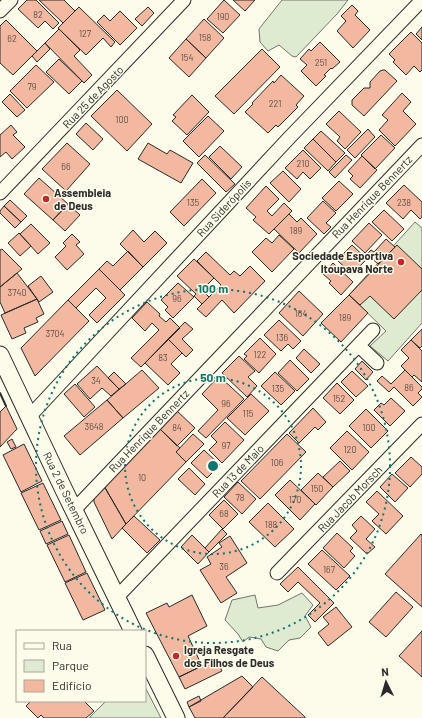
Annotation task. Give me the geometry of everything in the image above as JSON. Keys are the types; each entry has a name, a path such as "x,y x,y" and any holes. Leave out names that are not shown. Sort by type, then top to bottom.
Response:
{"main road":[{"name":"Rua 2 de Setembro","path":"0,355 133,630"},
{"path":"146,657 176,718"}],"street":[{"path":"0,11 11,0"},
{"name":"Rua 25 de Agosto","path":"0,193 184,0"},
{"name":"Rua Siderópolis","path":"29,417 289,138 422,0"},
{"name":"Rua Henrique Bennertz","path":"74,510 422,145"},
{"name":"Rua 13 de Maio","path":"117,597 374,330"},
{"path":"359,346 377,363"},
{"name":"Rua Jacob Morsch","path":"277,573 422,424"}],"green space":[{"path":"282,0 348,0 337,14 296,57 292,56 279,45 268,51 260,42 259,29"},
{"name":"Sociedade Esportiva Itoupava Norte","path":"415,222 422,228 422,323 388,361 370,346 386,331 349,295"},
{"path":"302,593 313,605 305,616 311,627 300,638 289,640 278,651 266,647 261,639 249,637 243,642 225,620 232,600 255,595 258,608 278,605"},
{"path":"146,689 161,718 89,718 105,702 146,702"}],"building":[{"path":"27,0 36,0 59,23 53,29 45,21 38,28 18,9"},
{"path":"39,0 64,0 75,11 63,23"},
{"path":"224,0 240,15 223,33 207,19"},
{"path":"233,0 255,0 245,11"},
{"path":"352,5 358,11 355,15 370,30 353,48 337,31 346,21 341,16"},
{"path":"79,7 115,42 111,47 103,38 86,55 58,28"},
{"path":"148,7 154,13 142,26 135,19"},
{"path":"120,11 137,28 120,45 97,22 104,15 110,21"},
{"path":"204,19 224,38 206,58 186,39"},
{"path":"6,20 37,51 13,75 0,63 0,26"},
{"path":"422,27 422,40 416,34"},
{"path":"59,29 80,50 74,56 92,75 84,83 45,43"},
{"path":"411,32 422,43 422,70 420,72 414,66 406,75 393,62 395,60 389,54"},
{"path":"186,39 206,58 189,77 169,58"},
{"path":"320,42 340,62 324,75 326,76 316,86 301,71 307,65 300,59 309,49 311,51"},
{"path":"45,43 50,49 37,62 32,56"},
{"path":"262,49 280,67 234,114 215,96"},
{"path":"59,59 82,81 69,94 46,72"},
{"path":"36,65 54,82 27,108 10,91"},
{"path":"385,70 397,81 364,116 352,105 352,100 364,88 370,88 370,82 380,71"},
{"path":"281,75 304,96 296,105 298,107 278,127 276,125 268,133 245,112 273,81 274,83"},
{"path":"117,90 152,124 127,151 91,116"},
{"path":"402,93 411,102 403,111 416,124 395,146 379,130 388,120 382,115"},
{"path":"10,94 25,110 17,117 2,102"},
{"path":"192,95 209,112 187,135 172,121 176,117 173,115"},
{"path":"339,111 361,132 345,149 337,141 340,137 326,124"},
{"path":"208,116 224,131 199,157 183,141"},
{"path":"86,123 103,139 93,150 76,134"},
{"path":"11,125 17,132 13,135 25,147 12,159 6,152 0,157 0,135"},
{"path":"368,129 375,137 355,158 347,150"},
{"path":"321,131 345,153 336,162 313,139"},
{"path":"381,135 395,148 375,169 361,155"},
{"path":"313,139 336,162 328,171 304,148"},
{"path":"67,143 90,164 66,191 42,169"},
{"path":"148,143 167,154 170,150 193,163 181,183 138,159"},
{"path":"220,146 242,167 231,179 209,157"},
{"path":"303,150 321,168 310,179 303,172 297,179 285,168"},
{"path":"205,155 235,184 226,192 197,163"},
{"path":"346,155 352,160 335,178 329,172"},
{"path":"362,156 377,170 360,188 350,179 353,176 348,171"},
{"path":"283,171 301,189 289,202 270,183"},
{"name":"Assembleia de Deus","path":"39,178 68,204 53,220 24,194"},
{"path":"202,179 216,193 184,226 170,212"},
{"path":"339,181 353,194 336,211 322,198"},
{"path":"404,185 422,202 422,217 420,219 411,210 403,219 386,203"},
{"path":"266,186 279,199 267,211 272,216 284,203 292,211 269,234 253,220 256,217 246,208"},
{"path":"10,200 27,216 21,222 4,206"},
{"path":"323,201 336,213 326,223 331,227 324,234 307,218"},
{"path":"68,204 80,215 65,231 53,220"},
{"path":"4,206 21,222 15,228 0,213"},
{"path":"384,210 404,229 392,241 372,222"},
{"path":"289,214 297,222 301,218 317,234 299,253 274,229"},
{"path":"369,223 382,235 365,253 352,241"},
{"path":"31,224 50,243 38,254 20,234"},
{"path":"133,230 144,242 155,231 167,243 143,267 120,244"},
{"path":"19,233 31,246 20,256 8,243"},
{"path":"72,234 80,242 76,245 84,254 67,270 55,257 66,246 63,243"},
{"path":"279,235 294,249 272,272 252,252 266,238 272,243"},
{"path":"386,239 395,247 378,264 367,254 371,250 374,252"},
{"path":"352,245 367,259 352,274 337,260"},
{"path":"397,245 422,269 422,290 394,319 370,296 360,305 349,295"},
{"path":"2,249 22,269 0,287 0,250"},
{"path":"128,251 143,267 120,290 99,269 107,261 113,266"},
{"path":"206,252 230,275 234,271 240,276 250,266 265,281 234,313 222,300 206,317 197,309 221,285 197,261"},
{"path":"194,259 214,278 202,290 209,297 202,304 194,296 196,294 177,276"},
{"path":"333,263 353,282 341,295 329,283 331,281 323,274"},
{"path":"99,269 125,295 97,323 89,315 106,298 96,288 76,308 68,300"},
{"path":"17,273 37,299 5,313 0,302 0,287"},
{"path":"41,276 53,292 39,302 28,286"},
{"path":"178,283 194,297 173,318 165,310 168,307 161,300"},
{"path":"299,291 323,314 303,336 279,313"},
{"path":"349,295 368,313 341,342 321,323"},
{"path":"37,299 44,314 36,318 38,322 24,328 26,333 12,339 1,315"},
{"path":"68,300 89,321 35,376 21,348"},
{"path":"147,302 166,322 170,318 180,328 141,367 131,358 159,330 152,323 145,331 132,318"},
{"path":"279,320 301,341 293,349 288,344 281,351 264,335"},
{"path":"185,322 193,329 182,339 193,350 186,357 168,339"},
{"path":"422,329 422,346 420,348 411,340"},
{"path":"260,338 276,354 259,373 244,359 247,356 244,354"},
{"path":"168,339 182,353 171,364 180,373 168,385 145,363"},
{"path":"411,340 422,351 422,382 414,375 412,377 401,366 409,358 401,350"},
{"path":"304,349 320,364 311,373 296,358"},
{"path":"239,356 255,371 248,377 257,386 247,397 222,373"},
{"path":"290,360 309,379 297,391 278,373"},
{"path":"362,361 373,372 366,380 355,369"},
{"path":"97,366 119,389 111,396 102,388 90,399 77,384"},
{"path":"142,370 159,388 123,418 107,400"},
{"path":"405,370 422,387 418,393 422,397 413,406 394,387 389,392 377,381 382,376 391,384"},
{"path":"352,371 368,386 356,397 341,382"},
{"path":"114,372 126,384 119,389 108,378"},
{"path":"275,372 295,391 281,405 261,386"},
{"path":"219,376 244,399 206,438 198,431 218,410 202,394"},
{"path":"337,383 354,400 340,414 323,398"},
{"path":"75,384 95,407 84,417 64,394"},
{"path":"251,394 269,411 245,435 227,418"},
{"path":"391,398 405,411 390,426 374,410 381,403 384,405"},
{"path":"107,400 123,418 80,455 64,436"},
{"path":"6,406 17,429 0,447 0,412"},
{"path":"313,408 326,422 318,430 315,427 299,443 289,433"},
{"path":"366,409 388,431 371,448 349,426"},
{"path":"177,411 195,428 177,446 160,429"},
{"path":"225,422 244,440 222,463 209,450 217,442 211,436"},
{"path":"160,429 180,448 176,452 186,462 126,524 104,486"},
{"path":"347,431 369,452 352,470 330,448"},
{"path":"193,434 204,444 186,462 176,452"},
{"path":"287,434 306,452 260,499 241,481"},
{"path":"12,439 16,447 11,449 7,442"},
{"path":"24,444 42,481 21,492 3,455"},
{"path":"204,450 220,465 207,478 191,463"},
{"path":"411,457 422,467 422,474 410,487 395,473"},
{"path":"340,461 350,471 333,487 323,477"},
{"path":"189,468 205,484 195,495 178,479"},
{"path":"318,473 333,487 316,505 301,490"},
{"path":"392,474 408,488 395,502 380,487"},
{"path":"290,480 315,504 300,520 275,495"},
{"path":"238,482 256,499 242,514 224,497"},
{"path":"43,483 61,520 39,530 21,493"},
{"path":"104,486 126,524 112,539 94,502 94,498"},
{"path":"377,491 403,516 386,534 372,521 379,514 366,502"},
{"path":"224,500 238,514 223,529 209,515"},
{"path":"268,503 294,529 275,547 249,522"},
{"path":"134,516 160,540 147,553 122,528"},
{"path":"361,516 375,529 366,539 375,547 367,554 350,538 357,531 352,525"},
{"path":"62,521 68,534 46,544 40,531"},
{"path":"222,529 227,534 209,552 205,548"},
{"path":"337,533 353,548 350,551 355,556 344,568 323,548"},
{"path":"421,534 422,535 422,607 385,574"},
{"path":"69,535 86,572 65,582 47,545"},
{"path":"192,535 209,552 198,564 181,547"},
{"path":"230,536 247,563 226,577 237,593 221,603 200,570 211,564 207,557 222,547 219,543"},
{"path":"322,550 350,576 336,590 308,564"},
{"path":"298,567 334,603 315,622 308,615 320,603 298,582 288,592 280,584"},
{"path":"87,573 105,610 83,620 65,583"},
{"path":"396,592 413,607 386,637 369,622"},
{"path":"192,595 207,626 188,636 202,666 179,677 146,613 167,603 169,607"},
{"path":"336,607 352,627 328,646 318,633 329,624 323,617"},
{"path":"422,631 422,677 399,656"},
{"path":"216,659 222,671 185,689 179,677"},
{"path":"242,676 253,687 223,718 195,718 189,707"},
{"path":"262,677 305,717 305,718 223,718"},
{"path":"199,696 201,701 189,707 187,702"},
{"path":"30,702 85,702 94,711 86,718 44,718 41,715 38,718 26,706"}],"wall":[{"path":"0,393 6,406"}],"place":[{"name":"Assembleia de Deus","path":"46,199"},
{"name":"Sociedade Esportiva Itoupava Norte","path":"401,262"},
{"name":"Igreja Resgate dos Filhos de Deus","path":"176,656"}]}
